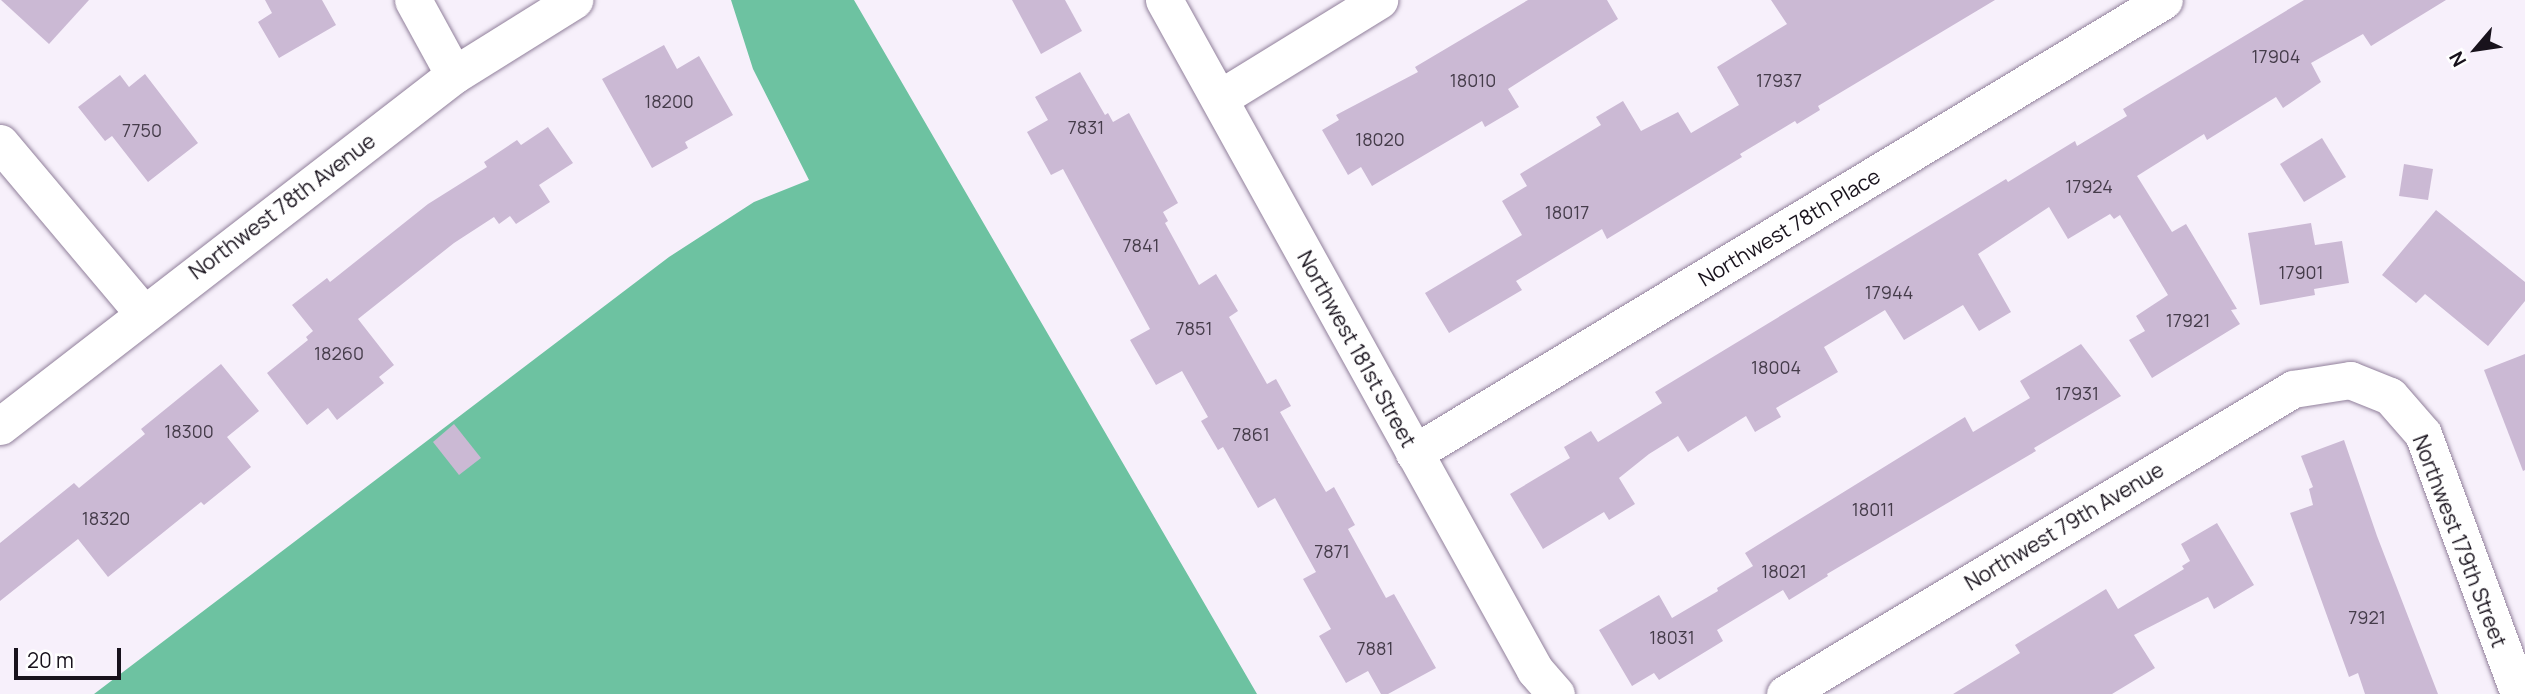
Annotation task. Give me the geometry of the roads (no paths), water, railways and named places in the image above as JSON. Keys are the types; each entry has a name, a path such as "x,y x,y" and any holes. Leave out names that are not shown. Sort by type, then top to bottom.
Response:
{"street":[{"path":"412,0 454,75"},
{"name":"Northwest 78th Avenue","path":"0,426 454,75 574,0"},
{"name":"Northwest 181st Street","path":"1164,0 1535,670 1556,694"},
{"path":"1220,98 1378,0"},
{"name":"Northwest 78th Place","path":"1414,453 2164,0"},
{"path":"0,143 143,313"},
{"name":"Northwest 79th Avenue","path":"1785,694 2293,388 2350,380"},
{"name":"Northwest 179th Street","path":"2350,380 2390,396 2423,434 2519,694"}]}
